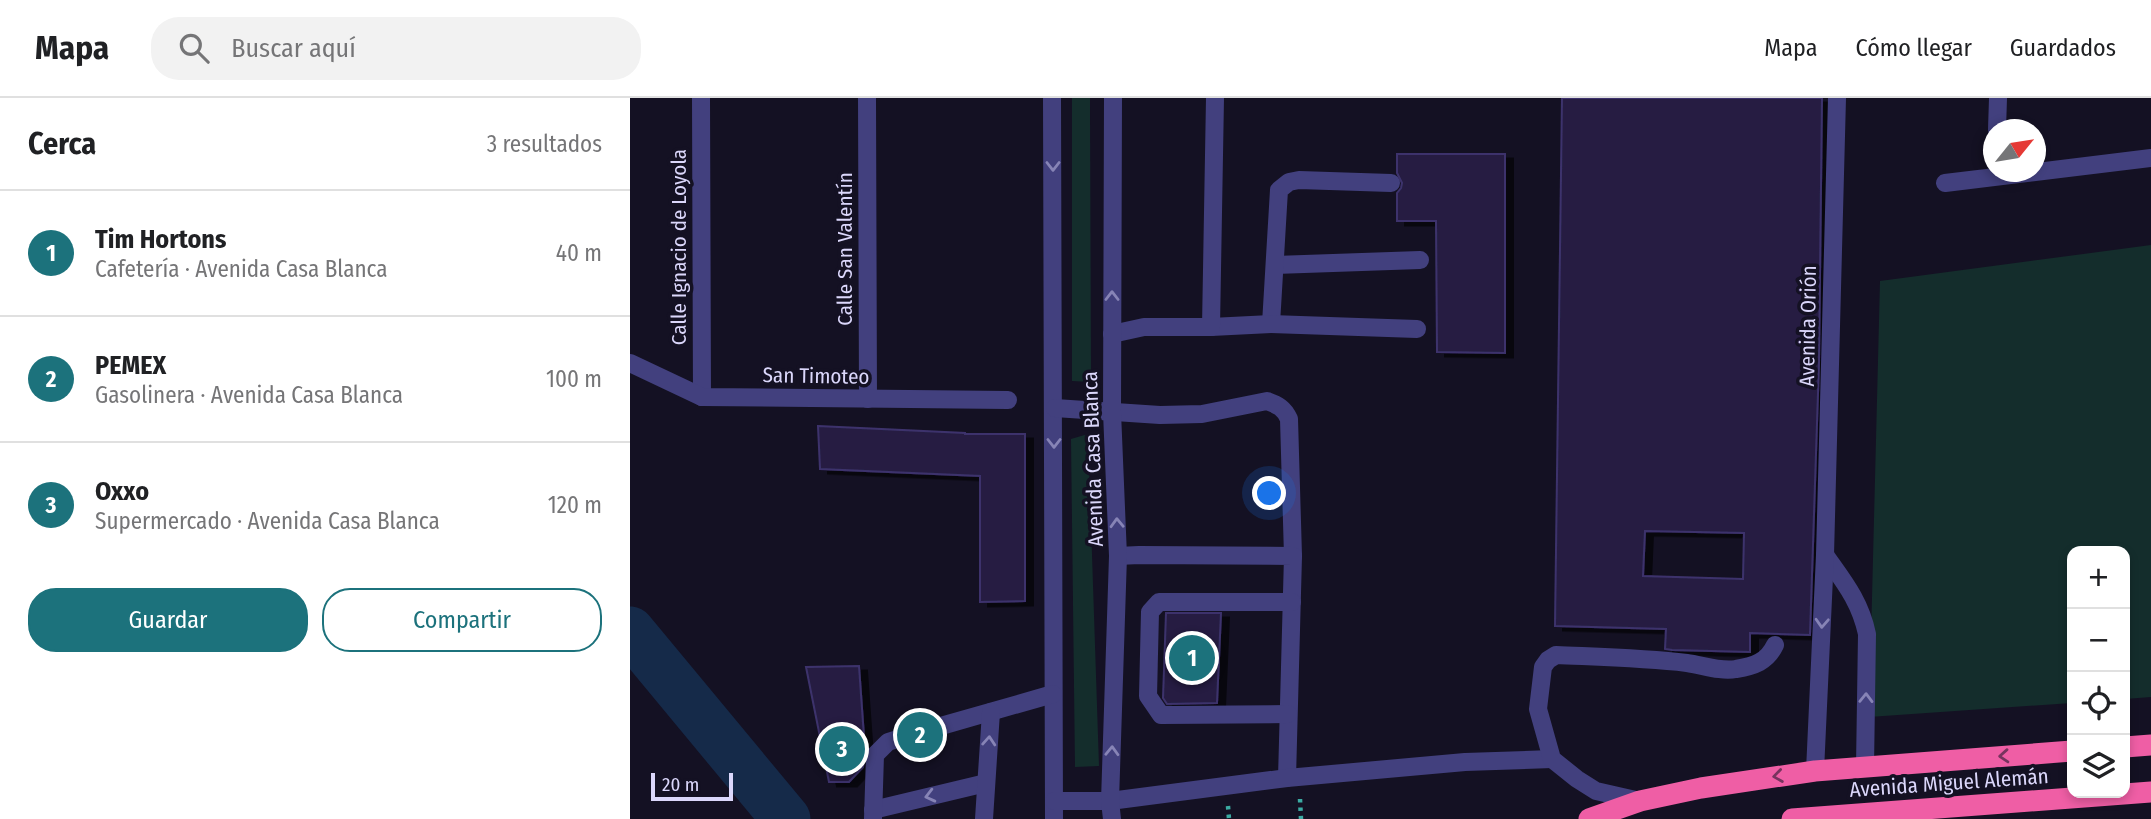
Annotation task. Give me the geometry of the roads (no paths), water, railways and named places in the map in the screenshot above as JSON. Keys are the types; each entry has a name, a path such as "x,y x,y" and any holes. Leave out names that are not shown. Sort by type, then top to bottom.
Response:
{"highway":[{"path":"2130,747 2151,745"},
{"path":"1589,819 1640,801 1701,788 1815,771 2067,751"},
{"name":"Avenida Miguel Alemán","path":"1793,819 2151,792"}],"street":[{"name":"Calle Ignacio de Loyola","path":"701,98 702,397"},
{"name":"Calle San Valentín","path":"867,98 868,400"},
{"name":"Avenida Casa Blanca","path":"1052,98 1055,408 1054,810"},
{"name":"Avenida Casa Blanca","path":"1111,810 1118,556 1112,412 1113,98"},
{"path":"1211,327 1215,98"},
{"name":"Avenida Orión","path":"1815,771 1825,555 1837,98"},
{"path":"1997,98 1997,119"},
{"path":"2046,169 2151,158"},
{"path":"1945,183 1983,176"},
{"path":"1271,324 1279,190 1289,182 1299,180 1391,183"},
{"path":"1275,265 1420,260"},
{"path":"1112,334 1144,327 1271,324 1417,329"},
{"name":"San Timoteo","path":"630,363 702,397 1008,400"},
{"path":"1055,408 1202,414 1267,401 1284,410 1289,419 1293,556 1287,778"},
{"path":"1825,555 1862,613 1867,634 1865,767"},
{"path":"1118,556 1293,556"},
{"path":"1288,714 1161,715 1148,696 1150,612 1159,602 1292,602"},
{"path":"1640,801 1596,791 1552,759 1538,709 1543,667 1548,660 1556,655 1663,661 1732,670 1753,666 1770,656 1774,645"},
{"path":"941,726 1053,694"},
{"path":"984,819 990,712"},
{"path":"913,734 888,742 875,755 873,814 986,783"},
{"path":"1054,810 1111,810 1287,778 1465,762 1552,759"}],"waterway":[{"path":"630,631 786,819"}],"tunnel":[{"path":"913,734 941,726"}],"place":[{"name":"Tim Hortons","path":"1192,658"},
{"name":"PEMEX","path":"920,735"},
{"name":"Oxxo","path":"842,749"}]}
